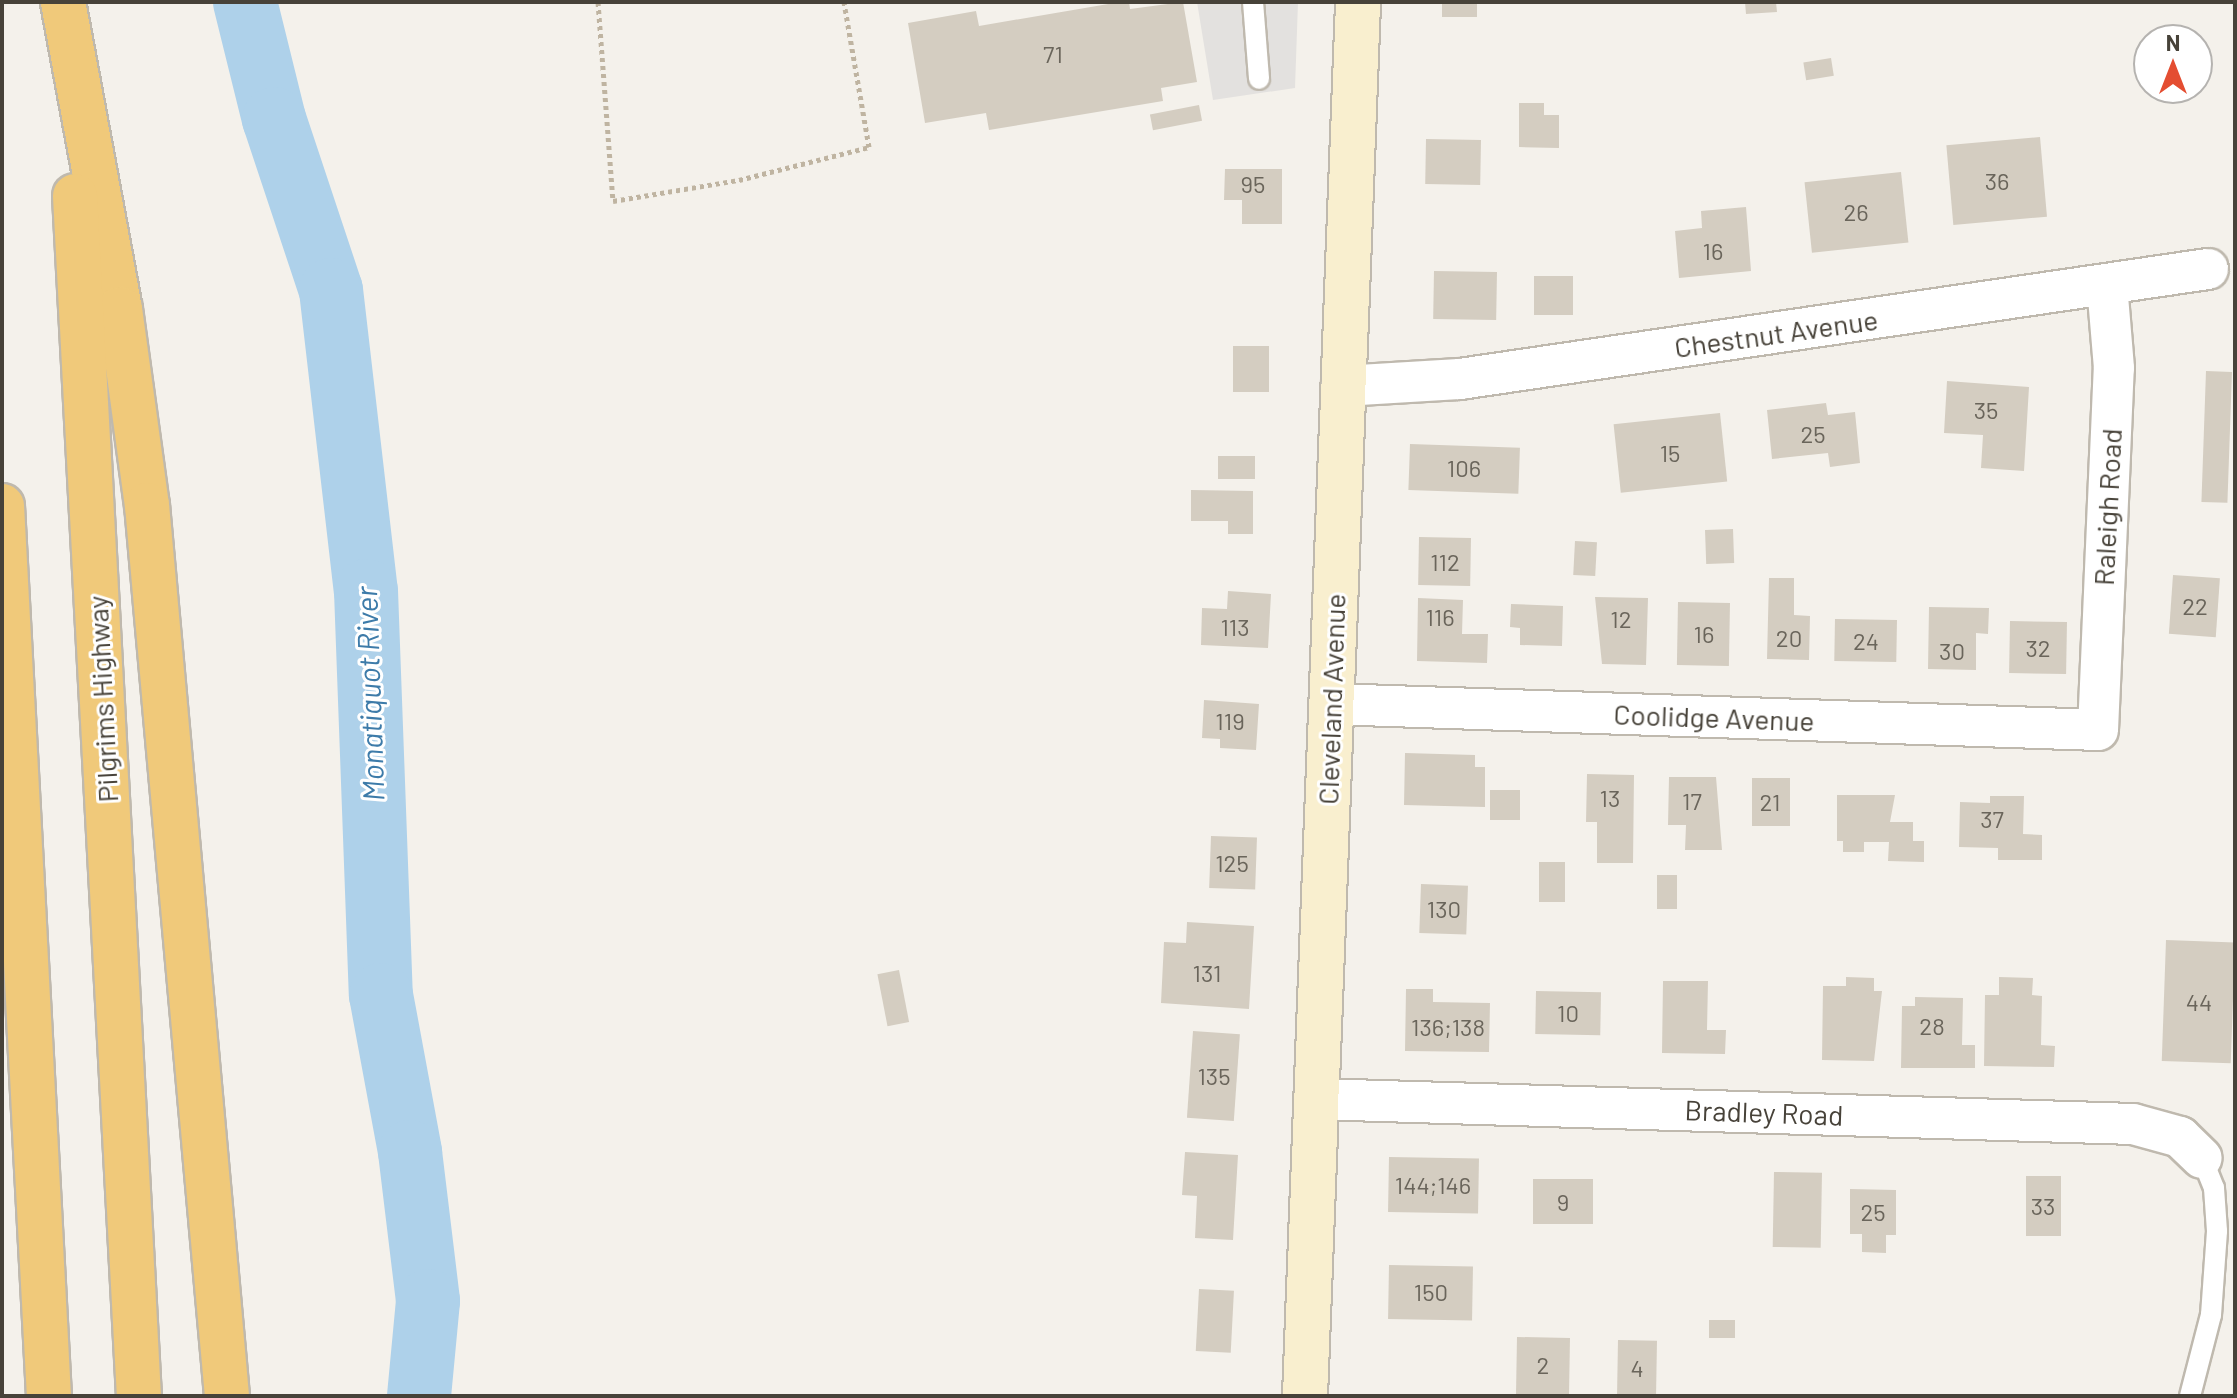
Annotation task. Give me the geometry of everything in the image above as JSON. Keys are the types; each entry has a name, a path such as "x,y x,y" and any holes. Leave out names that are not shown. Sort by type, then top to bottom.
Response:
{"highway":[{"name":"Pilgrims Highway","path":"57,2 78,245 139,1396"},
{"path":"63,2 146,489 227,1396"},
{"path":"2,506 49,1396"}],"street":[{"name":"Cleveland Avenue","path":"1305,1396 1358,2"},
{"name":"Chestnut Avenue","path":"1342,386 1460,379 2208,269"},
{"name":"Raleigh Road","path":"2098,730 2114,368 2107,285"},
{"name":"Coolidge Avenue","path":"1331,704 2098,730"},
{"name":"Bradley Road","path":"1316,1099 2133,1124 2180,1137 2202,1158"}],"lane":[{"path":"1253,2 1259,79"},
{"path":"2190,1396 2211,1315 2217,1231 2214,1188 2202,1158"}],"path":[{"path":"598,2 613,201 739,180 869,147 844,2"}],"shaded area":[{"path":"1197,2 1298,2 1295,88 1213,100"}],"building":[{"path":"1129,2 1130,9 1183,2 1197,82 1161,88 1163,101 989,130 986,113 925,123 908,23 976,11 979,26"},
{"path":"1442,2 1477,2 1477,17 1442,17"},
{"path":"1745,2 1776,2 1777,12 1746,14"},
{"path":"1831,58 1834,76 1806,80 1803,62"},
{"path":"1519,103 1544,103 1544,115 1559,115 1559,148 1519,147"},
{"path":"1199,105 1202,121 1153,130 1150,115"},
{"path":"2040,137 2047,217 1953,225 1946,145"},
{"path":"1426,139 1481,140 1480,185 1425,184"},
{"path":"1225,169 1282,169 1282,224 1242,224 1242,200 1224,200"},
{"path":"1901,172 1908,243 1812,253 1805,182"},
{"path":"1746,207 1751,271 1679,278 1675,231 1702,228 1701,211"},
{"path":"1434,271 1497,272 1496,320 1433,319"},
{"path":"1534,276 1573,276 1573,315 1534,315"},
{"path":"1233,346 1269,346 1269,392 1233,392"},
{"path":"2206,371 2232,372 2227,503 2201,502"},
{"path":"1947,381 2029,387 2024,471 1981,468 1983,435 1944,433"},
{"path":"1826,403 1828,415 1855,412 1860,463 1830,467 1828,453 1772,459 1767,410"},
{"path":"1720,413 1727,482 1621,493 1614,424"},
{"path":"1410,444 1520,448 1518,494 1408,490"},
{"path":"1218,456 1255,456 1255,479 1218,479"},
{"path":"1191,490 1253,491 1253,534 1228,534 1228,521 1191,521"},
{"path":"1733,529 1734,563 1706,564 1705,530"},
{"path":"1419,537 1471,538 1470,586 1418,585"},
{"path":"1575,541 1597,542 1595,576 1573,575"},
{"path":"2173,575 2220,578 2216,637 2169,634"},
{"path":"1769,578 1794,578 1794,615 1810,616 1809,660 1767,659"},
{"path":"1228,591 1271,594 1268,648 1201,645 1202,608 1227,609"},
{"path":"1595,597 1648,598 1646,665 1602,664"},
{"path":"1418,598 1463,600 1462,634 1488,634 1487,663 1417,661"},
{"path":"1678,602 1730,603 1729,666 1677,665"},
{"path":"1511,604 1563,606 1562,646 1520,645 1520,628 1510,627"},
{"path":"1929,607 1989,608 1988,634 1976,633 1976,670 1928,669"},
{"path":"1835,619 1897,620 1896,662 1834,661"},
{"path":"2010,621 2067,622 2066,674 2009,673"},
{"path":"1204,700 1259,704 1256,750 1220,748 1220,739 1202,738"},
{"path":"1405,753 1475,755 1475,767 1485,767 1485,807 1404,805"},
{"path":"1587,774 1634,775 1633,863 1597,863 1597,822 1586,822"},
{"path":"1669,777 1716,777 1722,850 1685,850 1686,825 1668,825"},
{"path":"1752,778 1790,778 1790,826 1752,826"},
{"path":"1490,790 1520,790 1520,820 1490,820"},
{"path":"1837,795 1895,795 1890,822 1913,822 1913,841 1924,841 1924,862 1888,861 1889,842 1864,842 1864,852 1843,852 1843,841 1837,841"},
{"path":"1990,796 2024,796 2023,834 2042,835 2042,860 1998,860 1998,848 1959,847 1960,802 1990,803"},
{"path":"1211,836 1257,838 1255,890 1209,888"},
{"path":"1539,862 1565,862 1565,902 1539,902"},
{"path":"1657,875 1677,875 1677,909 1657,909"},
{"path":"1421,884 1468,886 1466,935 1419,933"},
{"path":"1187,922 1254,926 1249,1009 1161,1003 1164,942 1186,943"},
{"path":"2166,940 2235,942 2231,1063 2162,1061"},
{"path":"899,970 909,1022 888,1026 877,974"},
{"path":"1846,977 1874,978 1874,991 1882,991 1874,1061 1822,1060 1823,986 1846,986"},
{"path":"1999,977 2033,978 2032,995 2042,996 2041,1045 2055,1046 2054,1067 1984,1066 1985,995 1999,995"},
{"path":"1663,981 1708,981 1707,1030 1726,1030 1725,1054 1662,1053"},
{"path":"1406,989 1433,989 1433,1002 1490,1003 1489,1052 1405,1051"},
{"path":"1536,991 1601,992 1600,1035 1535,1034"},
{"path":"1915,997 1963,998 1962,1045 1975,1045 1975,1068 1901,1068 1902,1006 1915,1006"},
{"path":"1193,1031 1240,1034 1234,1121 1187,1118"},
{"path":"1185,1152 1238,1155 1233,1240 1195,1238 1197,1196 1182,1195"},
{"path":"1389,1157 1479,1159 1478,1214 1388,1212"},
{"path":"1774,1172 1822,1173 1821,1248 1773,1247"},
{"path":"2026,1176 2061,1176 2061,1236 2026,1236"},
{"path":"1533,1179 1593,1179 1593,1224 1533,1224"},
{"path":"1850,1189 1896,1190 1896,1235 1886,1235 1886,1253 1862,1252 1862,1234 1850,1234"},
{"path":"1389,1265 1473,1266 1472,1320 1388,1319"},
{"path":"1199,1289 1234,1291 1231,1353 1196,1351"},
{"path":"1709,1320 1735,1320 1735,1338 1709,1338"},
{"path":"1517,1337 1570,1338 1569,1396 1516,1396"},
{"path":"1618,1340 1657,1341 1656,1396 1617,1396"}],"waterway":[{"name":"Monatiquot River","path":"245,2 274,119 331,290 366,591 381,995 410,1152 428,1301 419,1396"}]}
